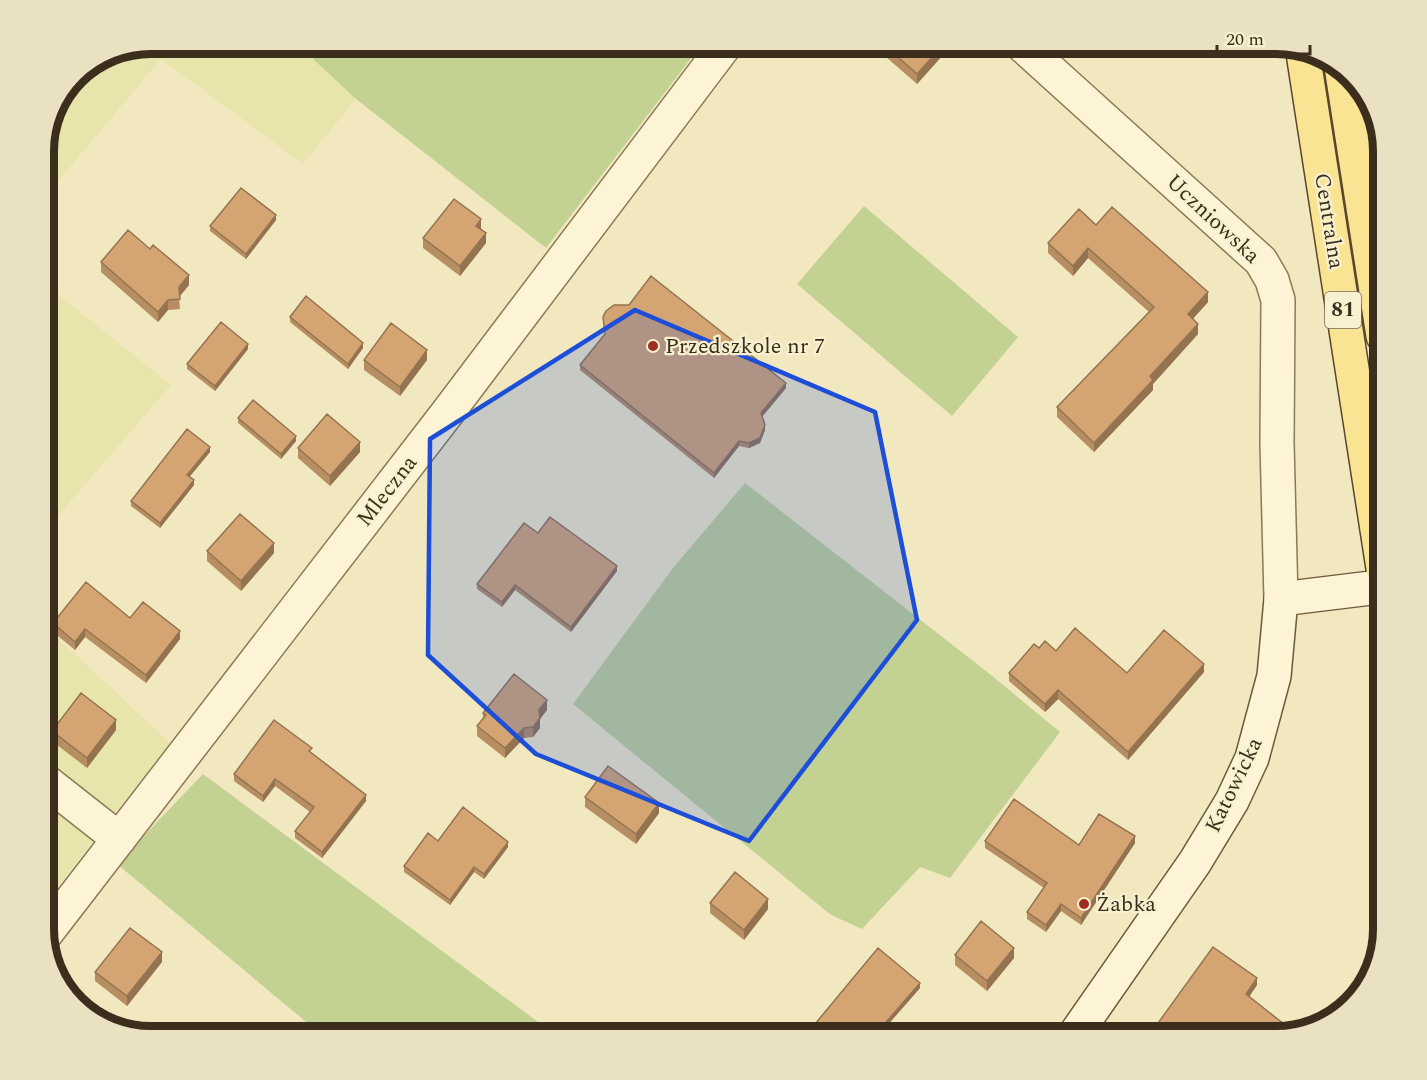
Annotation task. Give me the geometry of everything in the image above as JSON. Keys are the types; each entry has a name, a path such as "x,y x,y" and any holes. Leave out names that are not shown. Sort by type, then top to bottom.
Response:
{"main road":[{"name":"Centralna","path":"1304,58 1373,504"},
{"name":"Centralna","path":"1343,82 1373,272"}],"street":[{"name":"Mleczna","path":"54,923 441,421 718,54"},
{"name":"Uczniowska","path":"1032,54 1260,261 1272,280 1278,300 1277,443 1281,599"},
{"path":"1281,599 1373,587"},
{"name":"Katowicka","path":"1081,1026 1195,862 1232,801 1248,767 1266,716 1274,676 1281,599"},
{"path":"54,788 119,839"}],"highlighted area":[{"path":"635,310 875,412 917,620 749,841 536,754 428,655 430,439"}],"shaded area":[{"path":"151,54 317,54 313,59 356,99 303,164 161,59 54,186 54,145 61,114 70,97 82,82 97,70 114,61"},
{"path":"54,291 171,385 54,520"},
{"path":"54,634 170,743 54,891"}],"green space":[{"path":"317,54 694,54 546,248 356,99 313,59"},
{"path":"864,206 1018,337 952,416 797,284"},
{"path":"745,483 991,675 1060,732 950,878 920,867 862,929 831,915 573,704 673,568"},
{"path":"203,774 543,1026 311,1026 117,864"}],"building":[{"path":"894,54 935,54 917,74"},
{"path":"241,188 276,215 246,254 210,226"},
{"path":"454,199 481,219 476,226 486,233 460,266 423,238"},
{"path":"1112,207 1208,292 1188,314 1198,324 1150,376 1153,380 1094,443 1057,407 1154,307 1088,248 1073,266 1048,243 1079,209 1096,225"},
{"path":"128,230 150,249 153,245 189,275 179,287 180,299 168,300 158,312 101,262"},
{"path":"651,276 786,383 761,413 765,425 760,438 749,443 739,441 714,473 580,365 605,334 603,317 606,311 614,305 629,305"},
{"path":"306,296 363,343 348,364 290,317"},
{"path":"221,322 248,344 215,386 187,364"},
{"path":"391,323 427,350 400,387 364,360"},
{"path":"253,400 296,436 281,454 238,418"},
{"path":"327,414 360,442 330,476 298,448"},
{"path":"187,429 210,447 187,475 194,480 160,523 131,501"},
{"path":"240,514 274,543 241,581 207,551"},
{"path":"550,517 617,566 571,627 515,585 502,602 477,584 524,523 538,533"},
{"path":"86,582 130,618 143,602 180,631 146,675 85,629 75,642 54,622"},
{"path":"1075,628 1127,673 1164,630 1204,664 1128,752 1058,690 1045,704 1009,673 1034,644 1039,648 1045,641 1056,651"},
{"path":"514,674 547,700 539,710 540,718 533,727 524,728 505,748 477,726 486,715 483,713"},
{"path":"81,693 116,720 87,758 54,733 54,728"},
{"path":"274,720 312,748 309,751 366,795 322,852 295,831 314,807 275,779 263,796 234,774"},
{"path":"608,766 659,803 636,834 585,797"},
{"path":"1014,799 1079,845 1099,814 1135,836 1081,918 1061,904 1046,925 1027,912 1047,883 985,841"},
{"path":"463,807 508,842 484,874 474,867 450,900 404,866 428,833 438,841"},
{"path":"735,872 768,899 744,930 710,903"},
{"path":"981,921 1014,948 987,981 955,955"},
{"path":"130,928 162,952 127,996 95,972"},
{"path":"1213,947 1257,978 1246,994 1285,1025 1276,1026 1156,1026"},
{"path":"878,948 920,983 883,1026 813,1026"}],"place":[{"name":"Przedszkole nr 7","path":"653,346"},
{"name":"Żabka","path":"1084,904"}]}
